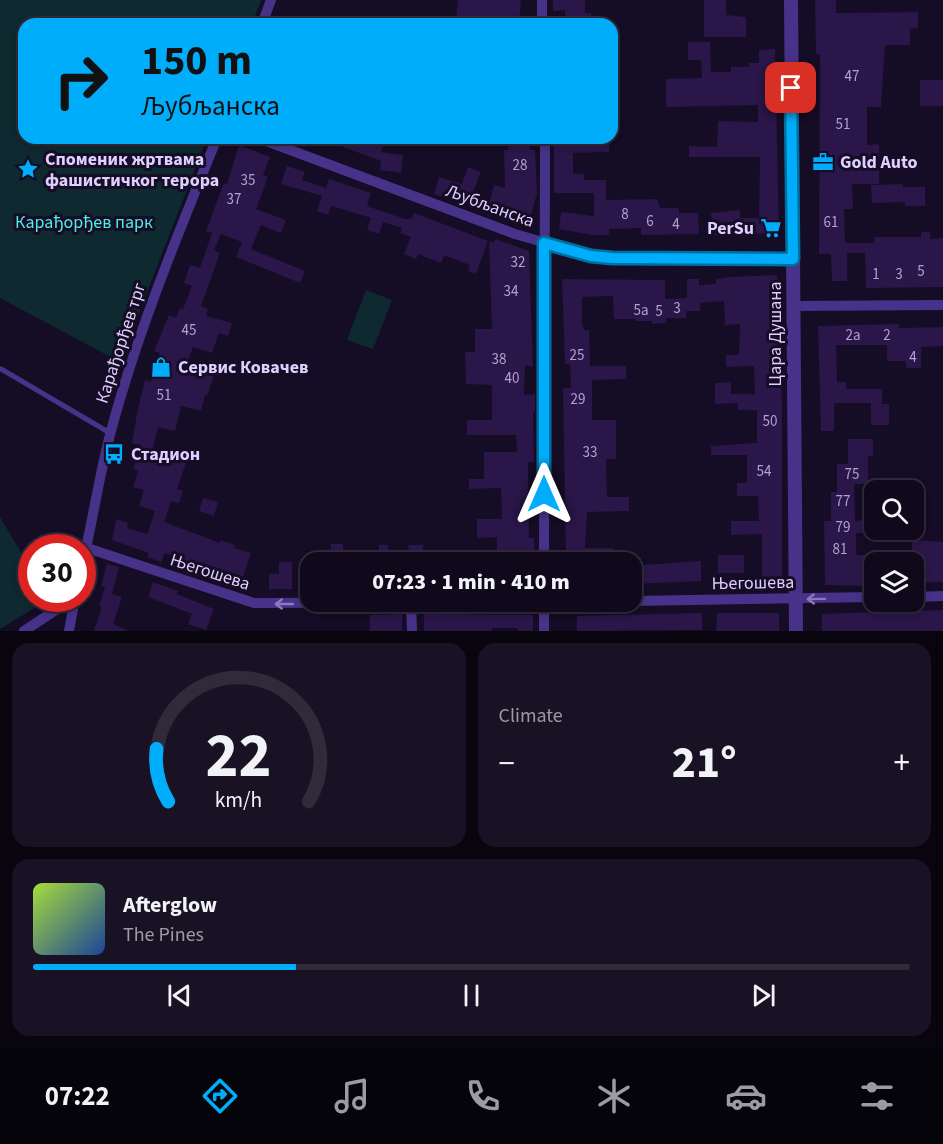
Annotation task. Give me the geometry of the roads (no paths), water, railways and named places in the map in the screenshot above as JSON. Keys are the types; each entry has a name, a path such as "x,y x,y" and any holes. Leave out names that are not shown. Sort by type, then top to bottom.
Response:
{"street":[{"path":"264,18 271,0"},
{"path":"542,0 542,18"},
{"name":"Цара Душана","path":"790,0 796,631"},
{"name":"Карађорђев трг","path":"90,534 110,433 133,354 161,276 216,144"},
{"name":"Љубљанска","path":"274,144 544,243 591,256 793,259"},
{"path":"544,552 545,144"},
{"path":"793,306 943,306"},
{"name":"Његошева","path":"96,551 254,603 300,603"},
{"path":"924,597 943,596"},
{"name":"Његошева","path":"642,601 864,597"},
{"path":"24,631 53,612"},
{"path":"69,631 72,612"},
{"path":"411,612 412,631"},
{"path":"544,612 544,631"}],"lane":[{"path":"1,369 110,433"}],"place":[{"name":"Gold Auto","path":"823,162"},
{"name":"Споменик жртвама фашистичког терора","path":"28,169"},
{"name":"PerSu","path":"771,228"},
{"name":"Сервис Ковачев","path":"161,367"},
{"name":"Стадион","path":"114,454"}],"park label":[{"name":"Карађорђев парк","path":"84,222"}]}
